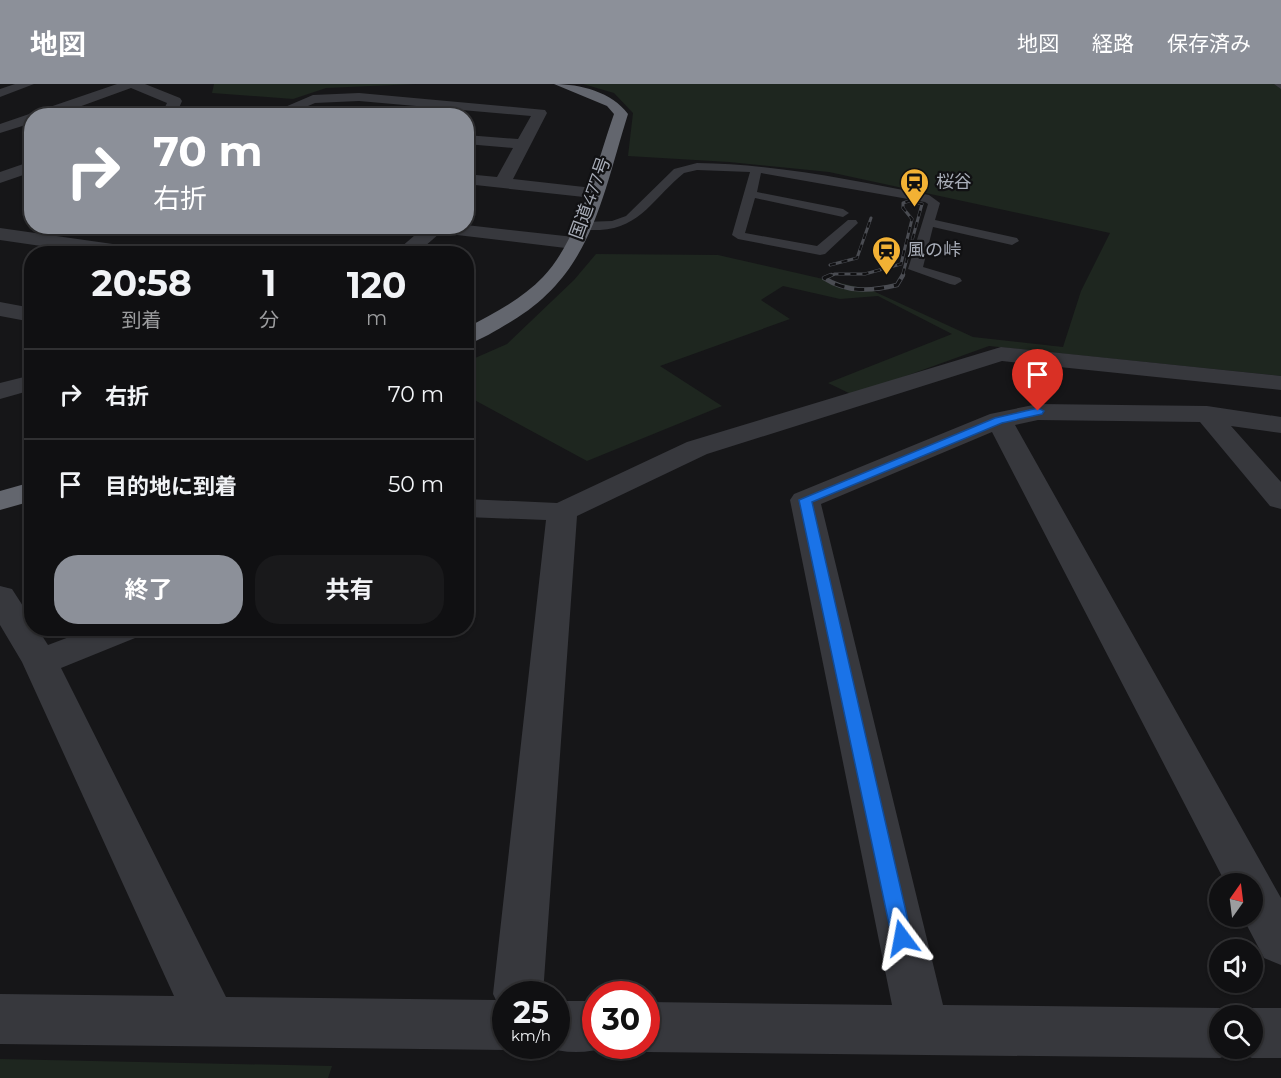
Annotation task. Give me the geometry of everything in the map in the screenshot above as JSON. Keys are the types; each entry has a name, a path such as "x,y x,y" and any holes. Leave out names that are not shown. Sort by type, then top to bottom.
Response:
{"highway":[{"name":"国道477号","path":"474,333 516,310 551,281 584,225 621,114 612,103 560,84"},
{"path":"0,501 24,494"}],"street":[{"path":"0,93 28,84"},
{"path":"62,108 129,84"},
{"path":"134,84 175,101 169,108"},
{"path":"291,108 313,99 359,97 540,112 502,183"},
{"path":"0,129 24,121"},
{"path":"474,140 523,144"},
{"path":"0,163 24,167"},
{"path":"0,178 24,170"},
{"path":"474,180 593,193"},
{"path":"474,231 574,243"},
{"path":"0,234 85,246"},
{"path":"413,246 427,234"},
{"path":"0,309 24,314"},
{"path":"474,508 562,512 698,448 1001,354 1281,383"},
{"path":"0,392 24,384"},
{"path":"923,1030 805,500 999,420 1038,411 1207,414 1281,425"},
{"path":"1207,414 1281,500"},
{"path":"999,420 1243,873"},
{"path":"519,981 562,512"},
{"path":"0,597 40,662 212,1021"},
{"path":"40,662 107,636"},
{"path":"1263,910 1281,943"},
{"path":"0,1019 492,1025"},
{"path":"660,1027 1209,1033"},
{"path":"1263,1033 1281,1033"}],"lane":[{"path":"584,225 605,227 629,222 681,170 713,166 755,170 929,199 934,203 915,269 955,281"},
{"path":"755,170 756,176 738,236 820,251 852,223"},
{"path":"751,194 843,213"},
{"path":"928,222 1012,241"}],"shaded area":[{"path":"214,84 416,84 326,88 293,99 212,93"},
{"path":"583,84 1281,84 1281,376 989,346 853,395 828,383 952,334 878,296 840,299 783,286 761,300 790,319 660,366 722,406 587,461 474,400 474,358 507,344 574,280 596,254 718,255 871,290 973,337 1063,347 1081,291 1110,233 829,172 729,162 628,156 633,113 614,93"},
{"path":"0,1059 332,1066 328,1078 0,1078"}],"railway":[{"path":"827,277 835,274 865,274 901,264 912,219 903,208 903,203 909,201 922,204 902,276"},
{"path":"830,265 857,258 871,218"},
{"path":"831,275 824,278 842,286 860,289 878,289 897,285 902,276"}],"place":[{"name":"桜谷","path":"915,208"},
{"name":"風の峠","path":"886,276"}],"route":[{"path":"902,938 805,500 999,420 1038,411"}]}
